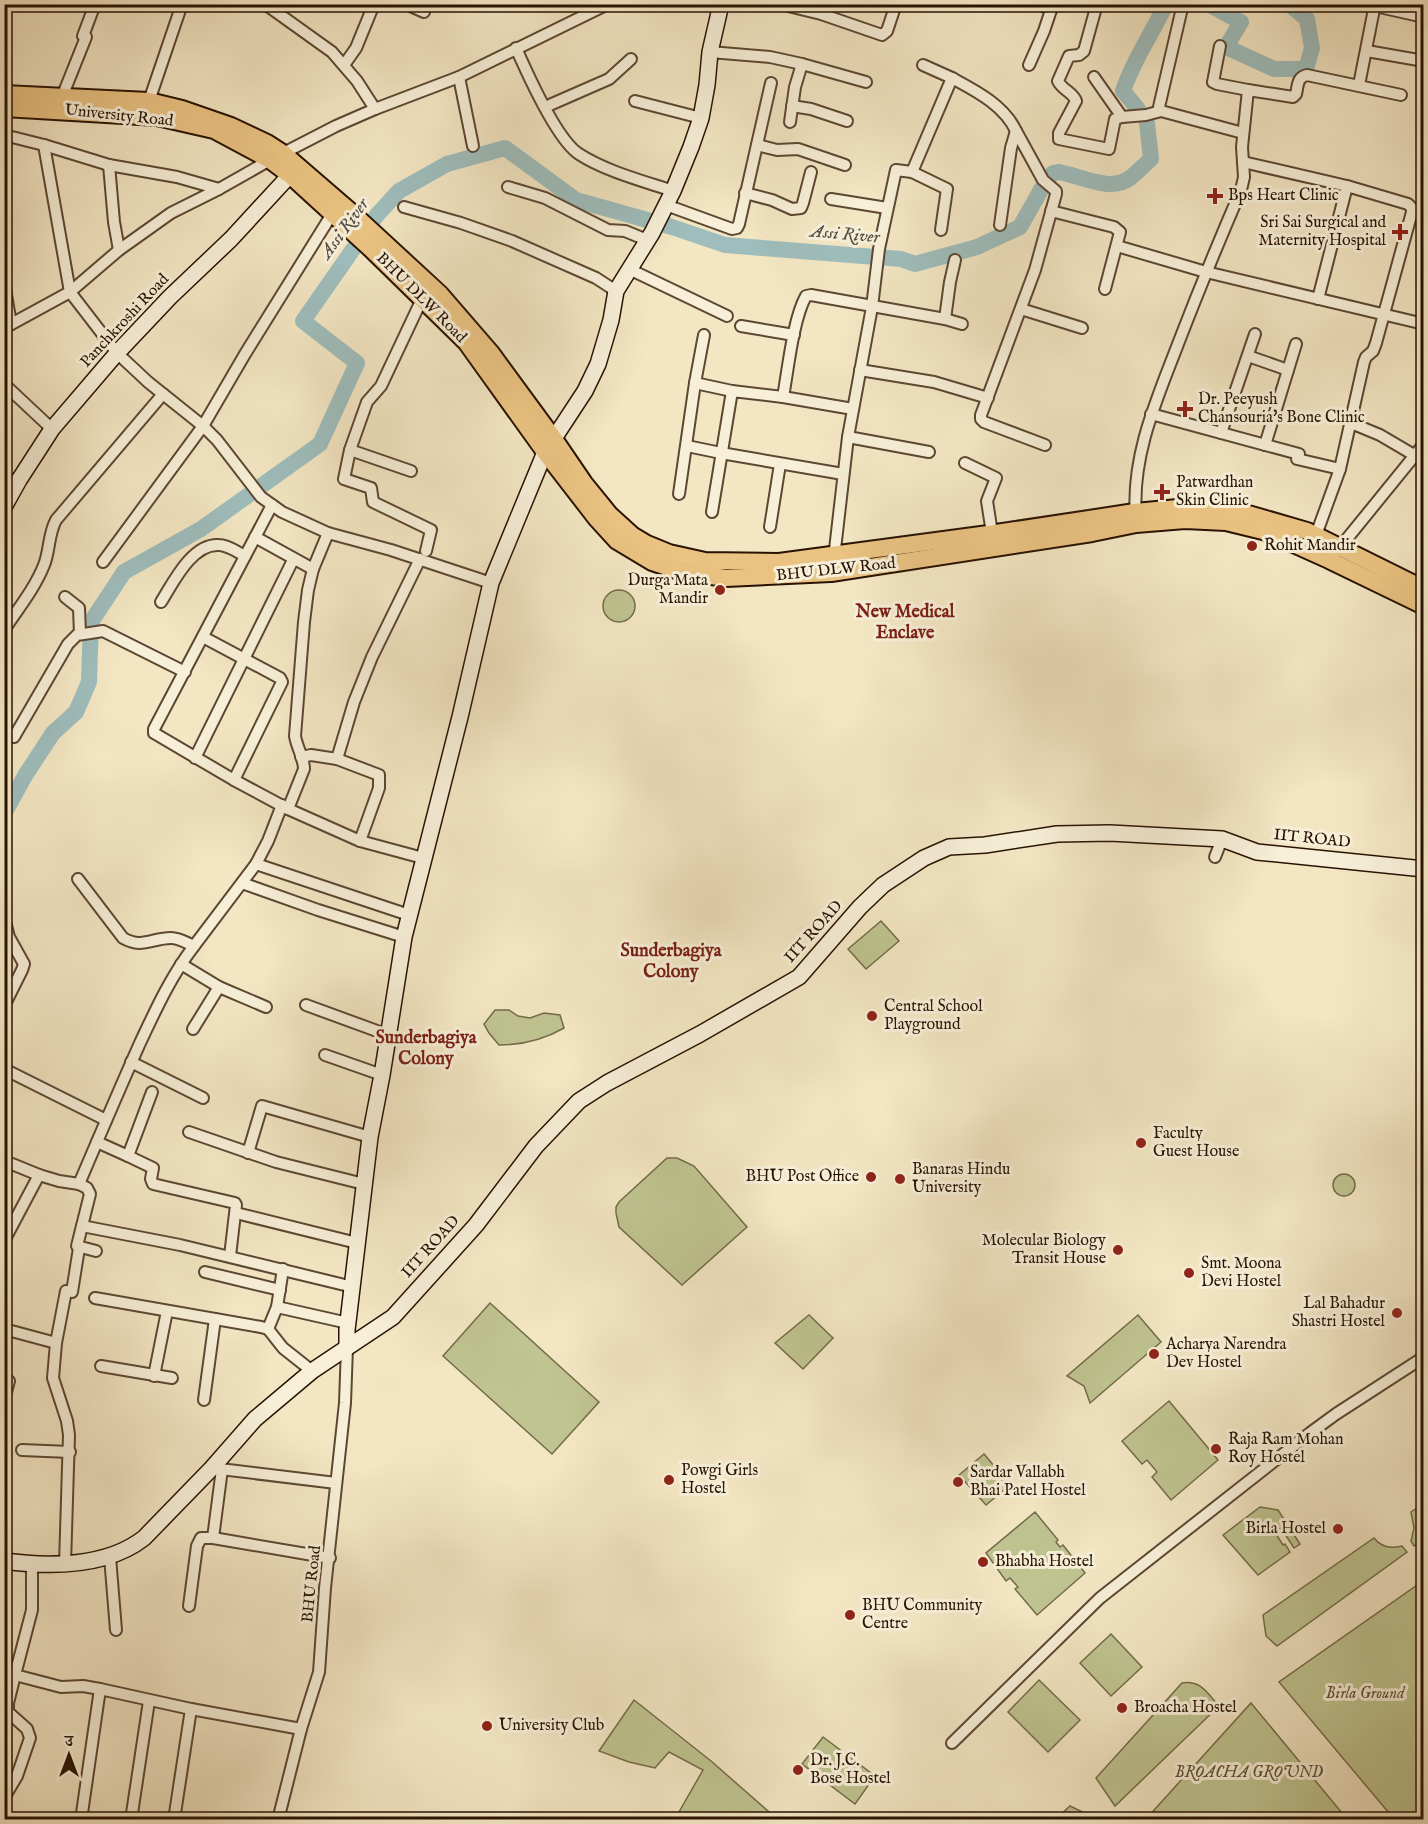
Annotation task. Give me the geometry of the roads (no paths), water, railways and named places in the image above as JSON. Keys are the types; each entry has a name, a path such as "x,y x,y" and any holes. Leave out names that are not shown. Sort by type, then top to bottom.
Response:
{"main road":[{"path":"4,94 149,101 182,109 231,126 267,143 277,157 342,216"},
{"name":"University Road","path":"4,108 158,117 214,130 277,157 290,175 342,216 371,249"},
{"name":"BHU DLW Road","path":"342,216 372,231 440,294 467,324 596,518 617,541 652,562 682,572 726,578 831,573 1092,533 1136,518 1178,508 1238,511 1307,531 1316,536 1334,554 1424,606"},
{"name":"BHU DLW Road","path":"371,249 466,342 550,446 610,515 632,535 669,553 705,561 779,562 992,533 1136,518 1185,520 1226,522 1267,532 1334,554 1424,589"}],"street":[{"path":"62,97 95,4"},
{"path":"149,101 182,4"},
{"path":"265,4 332,52 357,81 375,109"},
{"path":"344,65 356,48 374,4"},
{"path":"406,4 424,12"},
{"path":"4,283 8,326 70,292 119,250 171,213 336,126 459,77 608,4"},
{"path":"347,1347 370,1137 404,937 460,717 491,583 550,446 585,391 598,364 612,320 616,291 650,236 667,203 701,118 708,85 710,52 722,4"},
{"path":"786,5 822,9 882,35 887,31 896,4"},
{"path":"1029,65 1053,7 1038,4"},
{"path":"1097,4 1084,51 1079,55 1069,56 1058,81 1074,95 1076,101 1058,136 1059,139 1109,149 1115,119 1146,116 1161,111 1243,133"},
{"path":"1359,86 1375,5 1424,17"},
{"path":"1161,111 1159,102 1182,8"},
{"path":"1220,46 1213,81 1217,84 1293,97 1296,94 1299,79 1307,75 1401,95"},
{"path":"516,48 564,141 577,153 667,203 732,229 737,228 739,224 771,83"},
{"path":"1367,51 1424,61"},
{"path":"710,52 770,57 866,82"},
{"path":"545,107 609,79 631,59"},
{"path":"790,122 802,64"},
{"path":"923,65 987,98 1008,118 1042,180 1056,190 1035,270 981,415 984,422 1045,445"},
{"path":"459,77 473,146"},
{"path":"1094,77 1122,117"},
{"path":"912,172 952,78"},
{"path":"1136,518 1134,496 1141,449 1151,414 1244,177 1242,147 1248,90"},
{"path":"635,101 701,118"},
{"path":"792,106 810,109 846,121"},
{"path":"1000,225 1011,148 1016,131"},
{"path":"4,135 109,165 177,177 219,189"},
{"path":"44,145 70,292 117,353 218,440 261,497 282,512 328,533 423,555 491,583"},
{"path":"757,145 777,150 798,149 844,165"},
{"path":"1243,162 1347,186 1408,204 1412,208 1375,348 1364,362 1340,469 1316,536"},
{"path":"109,165 119,250"},
{"path":"831,573 848,437 872,307 879,249 896,170 912,172 947,189 941,230"},
{"path":"745,193 798,209 803,203 811,172"},
{"name":"Panchkroshi Road","path":"4,507 52,429 117,353 170,297 231,239 290,175"},
{"path":"1318,299 1347,186"},
{"path":"508,187 545,198 608,230 650,236"},
{"path":"831,199 887,208"},
{"path":"404,207 513,241 596,278 616,291"},
{"path":"1051,212 1118,229 1120,236 1105,289"},
{"path":"103,562 203,426 245,354 342,216"},
{"path":"1117,246 1206,272 1424,324"},
{"path":"945,319 955,260"},
{"path":"630,269 727,316"},
{"path":"783,397 794,335 806,296 811,295 945,319 962,324"},
{"path":"337,759 354,702 423,555 431,530 373,502 371,488 344,479 350,450 367,402 381,386 423,299"},
{"path":"1020,309 1082,328"},
{"path":"741,326 794,335"},
{"path":"1221,433 1255,334"},
{"path":"680,494 695,383 705,335"},
{"path":"1265,445 1296,344"},
{"path":"1248,356 1288,370"},
{"path":"860,370 950,386 988,398"},
{"path":"695,383 732,391 853,409"},
{"path":"5,387 52,429"},
{"path":"712,512 732,391"},
{"path":"4,630 41,573 49,536 56,520 163,394"},
{"path":"1151,414 1265,445 1340,469"},
{"path":"1351,423 1380,435 1414,455"},
{"path":"848,437 929,452"},
{"path":"1334,554 1424,444"},
{"path":"687,446 843,474"},
{"path":"350,450 411,471"},
{"path":"965,463 996,478 987,501 992,533"},
{"path":"770,527 780,464"},
{"path":"272,505 154,729 154,733 285,807 360,841 423,858"},
{"path":"79,1184 131,1062 169,983 256,864 304,769 296,747 295,736 304,622 313,569 328,533"},
{"path":"255,537 313,569"},
{"path":"161,602 185,564 198,551 217,544 245,556"},
{"path":"195,758 293,560"},
{"path":"65,597 79,608 82,634"},
{"path":"14,737 68,644 82,634 98,630 107,632 185,672"},
{"path":"203,637 280,678 282,682 234,780"},
{"path":"301,757 311,755 337,759 379,775 379,788 360,841"},
{"name":"IIT ROAD","path":"4,1562 32,1565 65,1564 110,1557 133,1547 217,1468 255,1419 312,1371 393,1317 476,1225 537,1146 579,1101 607,1083 700,1034 799,977 860,907 883,885 924,858 949,847 985,845 1057,834 1110,833 1222,839 1257,852 1424,869"},
{"path":"1215,857 1222,839"},
{"path":"256,864 410,915"},
{"path":"78,879 117,932 130,942 149,942 174,937 194,946"},
{"path":"242,883 404,937"},
{"path":"4,918 10,947 24,964 8,1002 4,1006"},
{"path":"181,964 219,987 266,1006"},
{"path":"193,1029 219,987"},
{"path":"306,1005 388,1035"},
{"path":"325,1055 382,1075"},
{"path":"131,1062 203,1098"},
{"path":"4,1069 106,1120"},
{"path":"128,1156 152,1092"},
{"path":"248,1153 262,1106 370,1137"},
{"path":"189,1132 276,1162 364,1184"},
{"path":"97,1142 153,1168 151,1179 153,1184 232,1202 236,1205 230,1256"},
{"path":"4,1171 9,1164 12,1164 59,1181 79,1184 87,1188 90,1194 56,1343 53,1378 67,1421 70,1452 65,1564"},
{"path":"4,1241 39,1175"},
{"path":"236,1213 357,1243"},
{"path":"82,1226 230,1256 353,1287"},
{"path":"79,1248 96,1251"},
{"path":"268,1329 277,1307 283,1269"},
{"path":"205,1272 280,1290"},
{"path":"95,1298 268,1329 284,1348 312,1371"},
{"path":"277,1307 348,1323"},
{"path":"154,1376 167,1311"},
{"path":"204,1400 215,1319"},
{"path":"4,1329 56,1343"},
{"name":"BHU Road","path":"278,1820 319,1672 325,1588 345,1403 347,1347"},
{"path":"952,1743 1090,1607 1143,1562 1310,1433 1424,1357"},
{"path":"101,1366 172,1378"},
{"path":"4,1400 9,1382"},
{"path":"22,1450 70,1452"},
{"path":"213,1538 217,1468 336,1483"},
{"path":"189,1606 201,1538 213,1538 330,1558"},
{"path":"110,1557 116,1630"},
{"path":"4,1798 17,1776 30,1738 27,1729 6,1709 32,1610 32,1565"},
{"path":"15,1675 61,1687 83,1686 149,1701 302,1729"},
{"path":"81,1820 100,1689"},
{"path":"131,1820 149,1701"},
{"path":"174,1820 191,1709"}],"waterway":[{"name":"Assi River","path":"1138,109 1123,91 1166,4"},
{"name":"Assi River","path":"1208,4 1241,22 1226,47 1274,69 1306,69 1312,48 1307,19 1289,4"},
{"name":"Assi River","path":"1049,178 1053,173 1058,172 1095,182 1113,184 1130,178 1151,159 1147,123"},
{"name":"Assi River","path":"4,814 26,774 53,733 76,712 89,682 91,622 124,572 201,529 320,444 357,363 303,321 377,215 399,191 447,164 505,148 576,200 672,227 725,245 901,259 915,264 977,247 1020,227 1042,188"}],"place":[{"name":"Bps Heart Clinic","path":"1215,196"},
{"name":"Sri Sai Surgical and Maternity Hospital","path":"1400,232"},
{"name":"Dr. Peeyush Chansouria's Bone Clinic","path":"1185,409"},
{"name":"Patwardhan Skin Clinic","path":"1162,492"},
{"name":"Rohit Mandir","path":"1252,546"},
{"name":"Durga Mata Mandir","path":"720,590"},
{"name":"Central School Playground","path":"872,1016"},
{"name":"Faculty Guest House","path":"1141,1143"},
{"name":"BHU Post Office","path":"871,1177"},
{"name":"Banaras Hindu University","path":"900,1179"},
{"name":"Molecular Biology Transit House","path":"1118,1250"},
{"name":"Smt. Moona Devi Hostel","path":"1189,1273"},
{"name":"Lal Bahadur Shastri Hostel","path":"1397,1313"},
{"name":"Acharya Narendra Dev Hostel","path":"1154,1354"},
{"name":"Raja Ram Mohan Roy Hostel","path":"1216,1449"},
{"name":"Powgi Girls Hostel","path":"669,1480"},
{"name":"Sardar Vallabh Bhai Patel Hostel","path":"958,1482"},
{"name":"Birla Hostel","path":"1338,1529"},
{"name":"Bhabha Hostel","path":"983,1562"},
{"name":"BHU Community Centre","path":"850,1615"},
{"name":"Broacha Hostel","path":"1122,1708"},
{"name":"University Club","path":"487,1726"},
{"name":"Dr. J.C. Bose Hostel","path":"798,1770"}],"district":[{"name":"New Medical Enclave","path":"905,622"},
{"name":"Sunderbagiya Colony","path":"671,961"},
{"name":"Sunderbagiya Colony","path":"426,1048"}],"park label":[{"name":"Birla Ground","path":"1365,1694"},
{"name":"BROACHA GROUND","path":"1249,1773"}]}
